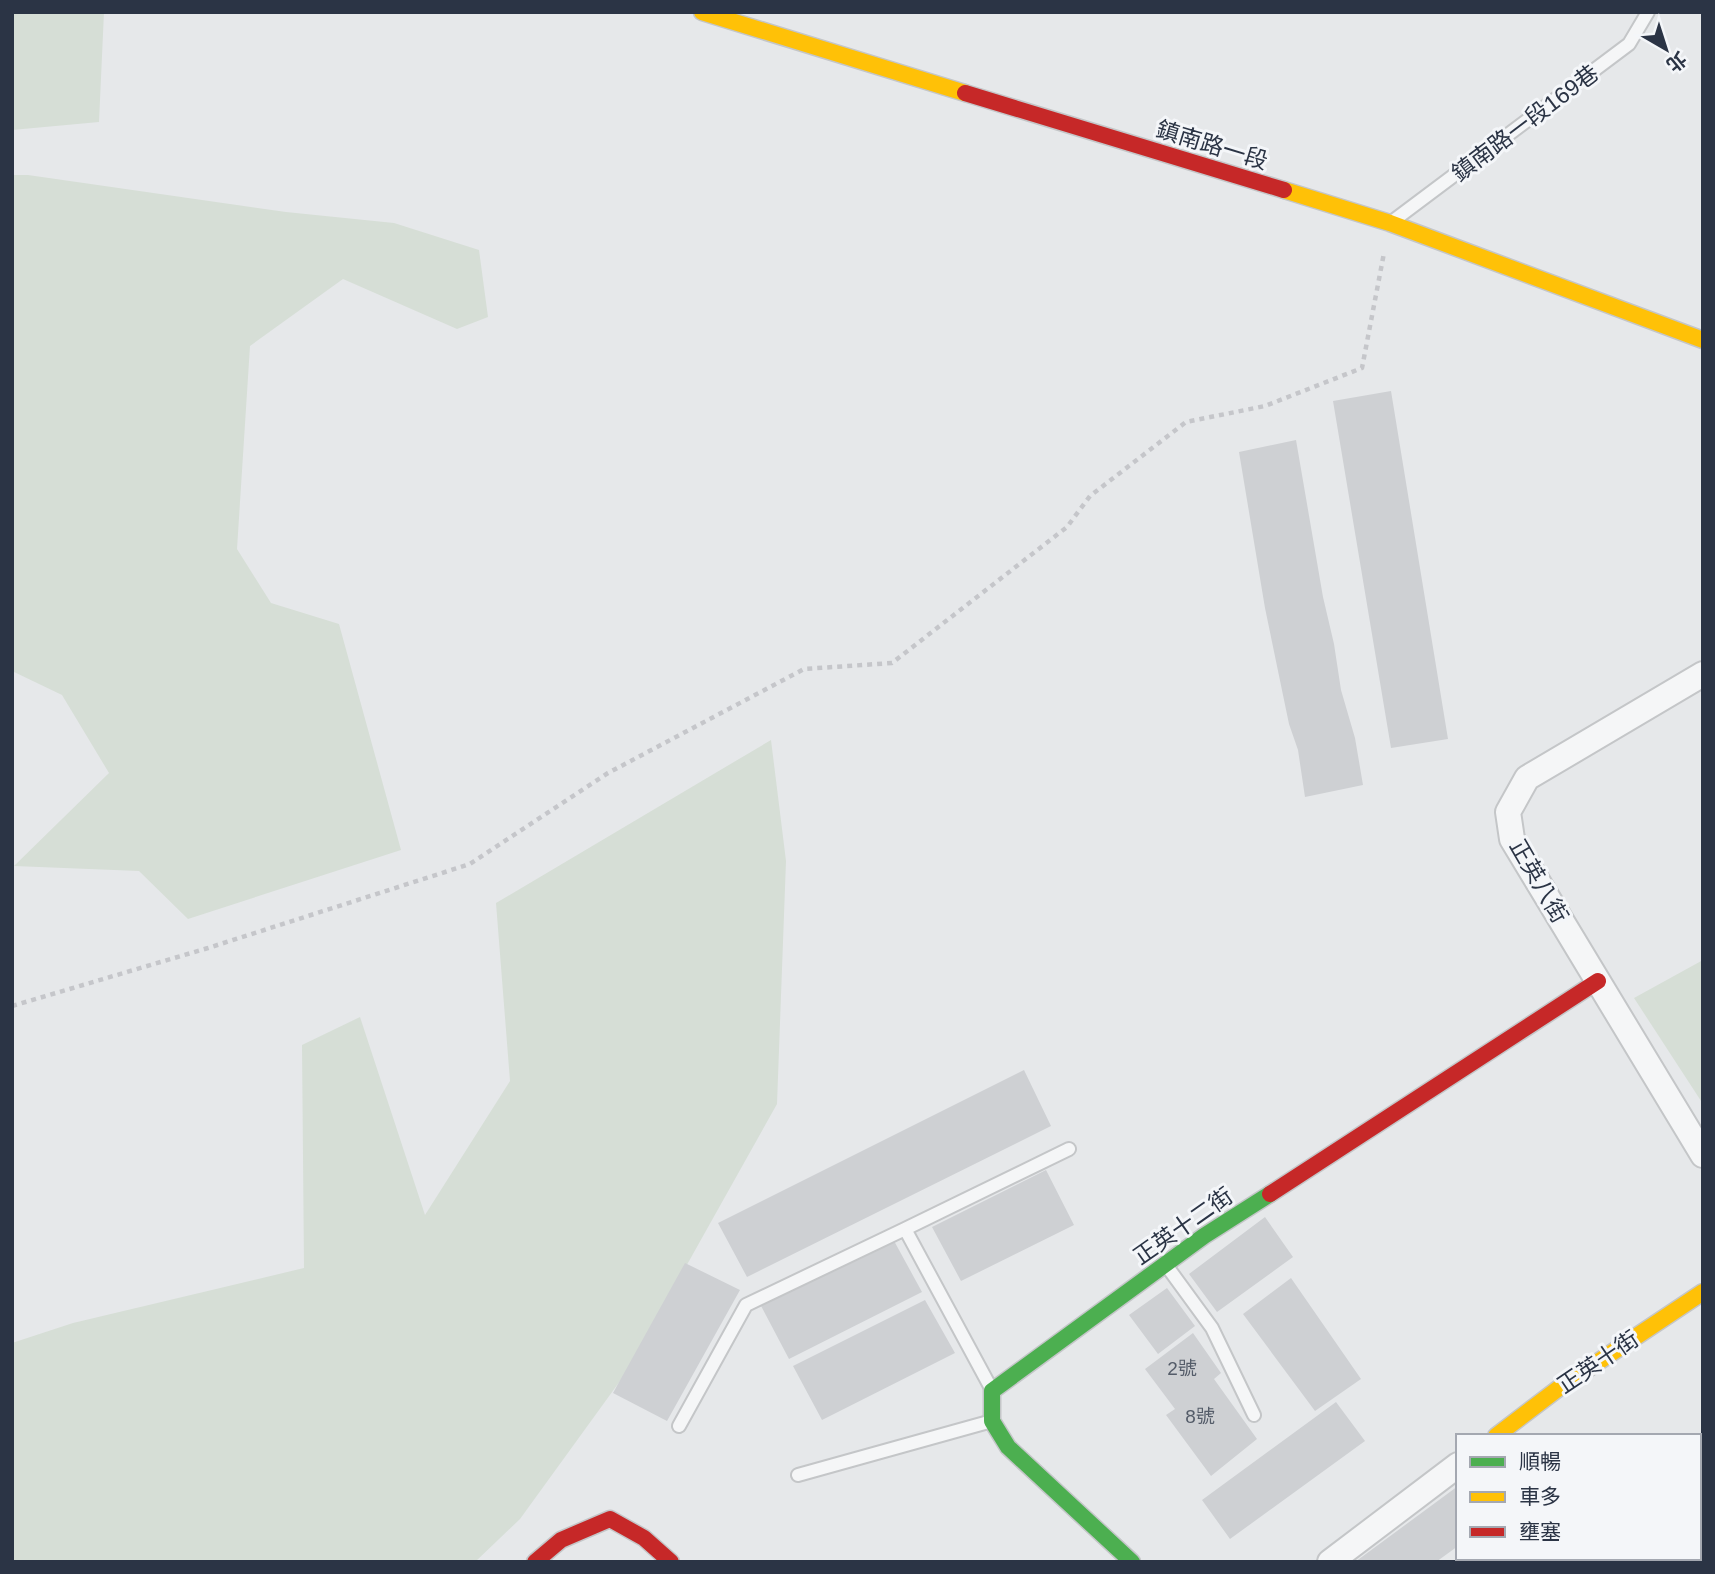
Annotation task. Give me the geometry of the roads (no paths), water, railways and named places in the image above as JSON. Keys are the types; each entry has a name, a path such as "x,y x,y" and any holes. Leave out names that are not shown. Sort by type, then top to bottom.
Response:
{"street":[{"name":"鎮南路一段","path":"702,12 1390,223 1703,340"},
{"name":"正英八街","path":"1703,674 1527,778 1508,812 1511,839 1703,1155"},
{"name":"正英十二街","path":"992,1391 1205,1236 1598,981"},
{"name":"正英十街","path":"1499,1434 1559,1388 1703,1292"},
{"path":"992,1391 992,1421 1008,1447 1132,1562"},
{"path":"1330,1562 1456,1467"},
{"path":"535,1562 561,1540 610,1518 644,1538 671,1562"}],"lane":[{"name":"鎮南路一段169巷","path":"1390,223 1629,44 1648,12"},
{"path":"679,1426 746,1305 1069,1149"},
{"path":"905,1229 992,1391"},
{"path":"1166,1264 1212,1328 1254,1415"},
{"path":"798,1475 992,1421"}]}
